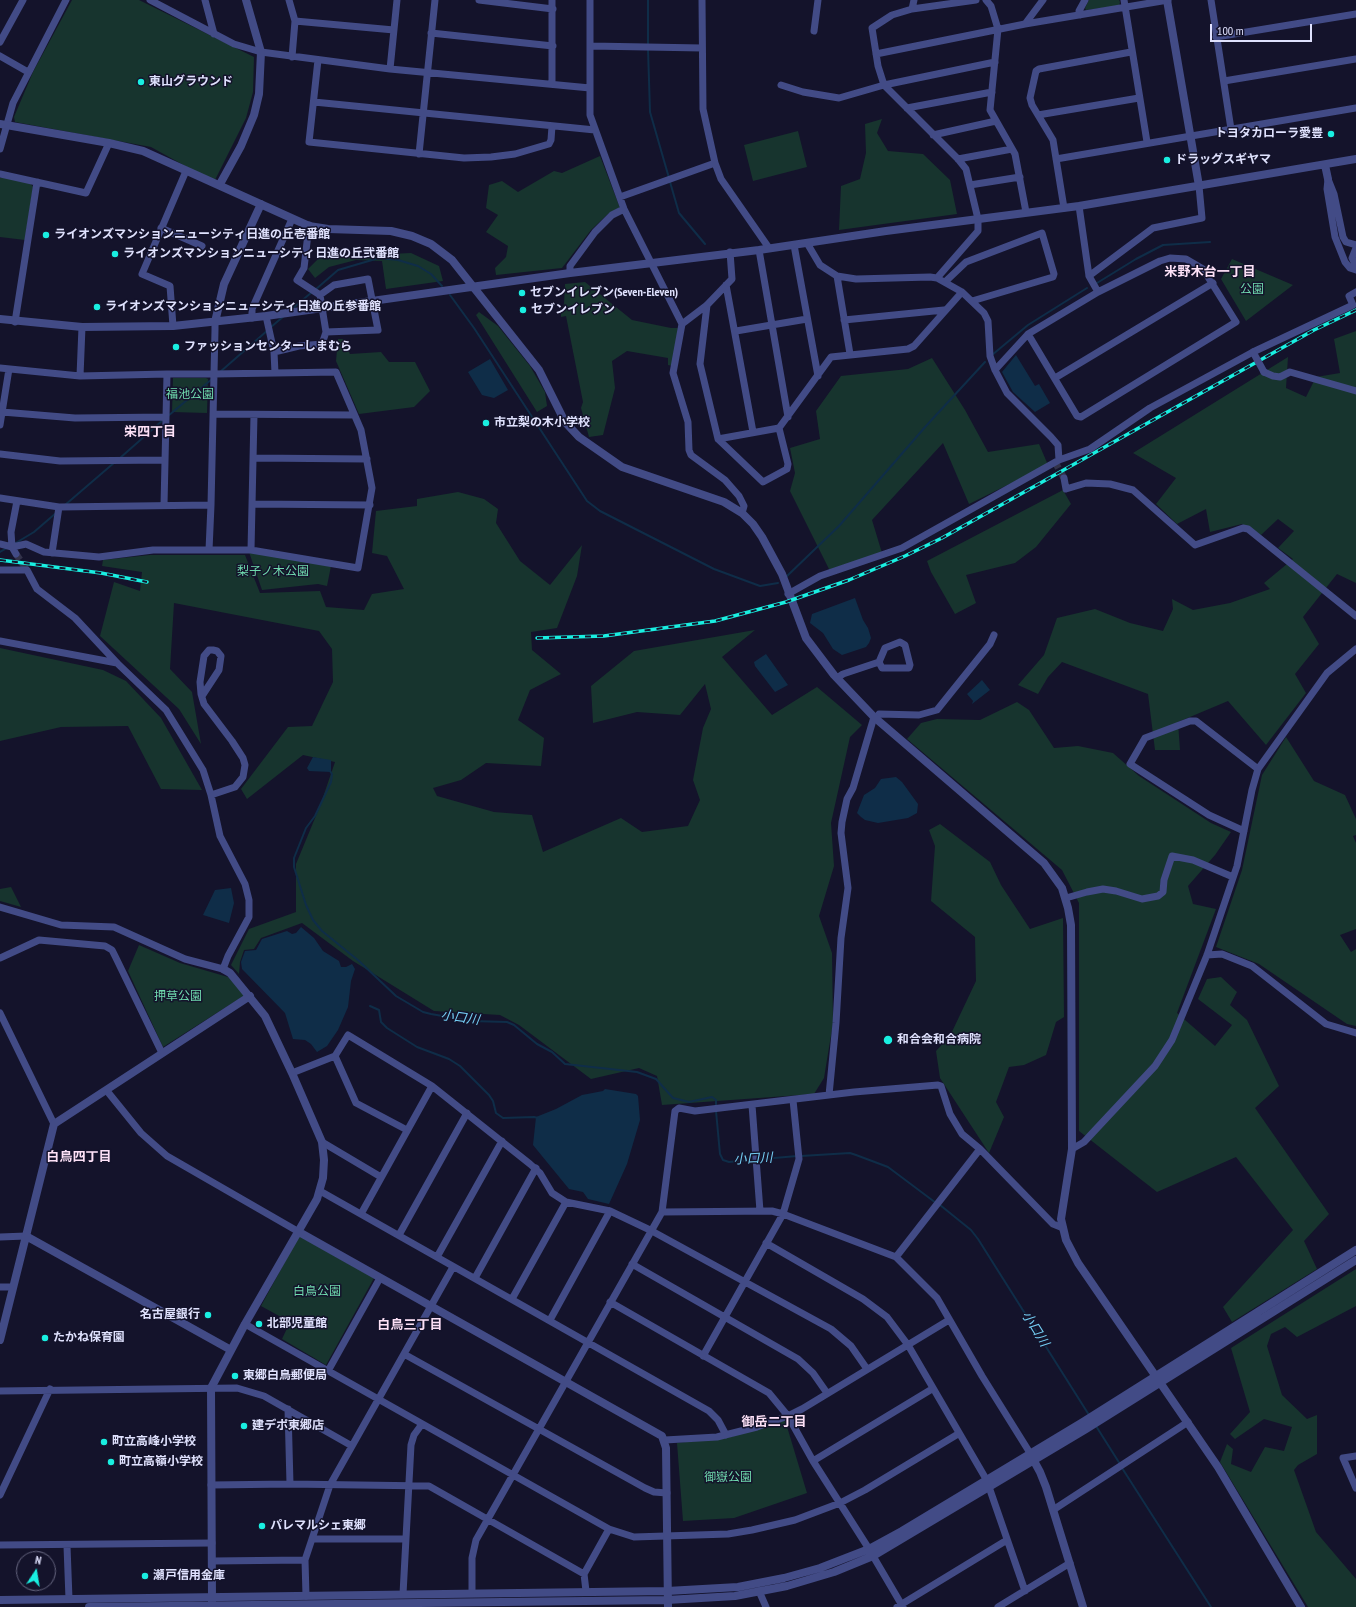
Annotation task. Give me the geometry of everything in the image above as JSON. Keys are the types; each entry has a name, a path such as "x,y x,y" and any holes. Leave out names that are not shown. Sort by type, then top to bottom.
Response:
{"street":[{"path":"0,42 23,0"},
{"path":"0,148 3,125 13,102 66,0"},
{"path":"150,0 234,44 261,52 390,69 590,88"},
{"path":"205,0 214,34"},
{"path":"220,184 241,146 254,115 259,94 261,52 246,0"},
{"path":"288,0 294,21 292,57"},
{"path":"390,69 397,0"},
{"path":"419,154 435,0"},
{"path":"480,0 552,8"},
{"path":"552,0 552,84"},
{"path":"590,0 590,115 624,209 682,324 673,373 688,422 689,450 691,455 725,480 739,496 744,506 742,513"},
{"path":"702,0 702,109 715,163 721,179 769,248"},
{"path":"814,30 818,0"},
{"path":"912,9 914,0"},
{"path":"937,278 978,231 978,219 970,185 966,170 958,159 884,85 876,54 872,28 892,15 912,9 950,1 976,0"},
{"path":"986,0 991,6 998,29 990,110 1012,148 1020,177 1026,212"},
{"path":"1025,24 1043,0"},
{"path":"1080,15 1084,0"},
{"path":"1124,0 1131,52 1147,142"},
{"path":"876,54 1025,24 1168,0 1199,186 1202,218 1153,228 1089,276"},
{"path":"1211,0 1231,129"},
{"path":"1216,37 1356,14"},
{"path":"294,21 394,30"},
{"path":"431,33 553,46"},
{"path":"591,46 702,48"},
{"path":"1064,208 1053,140 1032,105 1030,98 1035,74 1039,69 1131,52"},
{"path":"0,56 28,72"},
{"path":"318,60 309,142 464,158 491,157 515,154 549,144 551,140 552,126"},
{"path":"1224,81 1356,60"},
{"path":"781,85 803,92 839,98 884,85 995,62"},
{"path":"907,108 992,92"},
{"path":"1038,115 1139,98"},
{"path":"314,102 596,130"},
{"path":"1056,158 1356,108"},
{"path":"933,135 996,121"},
{"path":"3,125 109,143 143,151 220,184 292,219 309,225 328,229 391,231 412,236 441,251 452,260 539,370 564,422 579,437 622,467 724,502 742,513 762,537 782,574 788,594 806,638 837,678 875,717 1044,863 1058,880 1066,898 1071,925 1072,1149 1061,1210 1062,1228 1066,1240 1078,1263 1218,1467 1301,1607"},
{"path":"0,174 86,193 109,143"},
{"path":"958,159 1012,148"},
{"path":"0,319 15,322 82,327 173,326 252,318 570,273 730,252 759,250 1026,212 1079,206 1356,159"},
{"path":"620,197 715,163"},
{"path":"1325,165 1328,179 1334,194 1343,237 1346,242 1356,245"},
{"path":"173,326 170,286 142,274 186,170"},
{"path":"970,185 1020,177"},
{"path":"1328,179 1327,189 1335,237 1345,262 1350,268 1356,270"},
{"path":"15,322 37,182"},
{"path":"209,550 216,322 224,284 261,204"},
{"path":"1079,206 1089,276 1098,292"},
{"path":"570,273 570,266 595,232 612,215 624,209"},
{"path":"252,318 252,309 292,219"},
{"path":"274,352 300,346 322,344 326,332 320,295 297,280 304,268 309,225"},
{"path":"161,228 202,246"},
{"path":"945,282 966,262 1042,233 1054,274 1053,276 972,301"},
{"path":"807,243 820,265 837,276 856,279 918,277 937,278 962,292 984,313 988,321 990,356 994,370 1007,393 1027,411 1058,445 1059,460"},
{"path":"794,245 818,376"},
{"path":"1356,248 1352,258 1356,266"},
{"path":"759,250 788,417"},
{"path":"682,324 707,305 733,276 730,252"},
{"path":"994,370 1028,334 1098,292 1160,260 1170,258 1182,258 1195,263 1203,269 1236,322 1081,417 1077,416 1028,334"},
{"path":"837,276 850,354"},
{"path":"320,295 334,285 368,279 378,330 326,332"},
{"path":"1055,378 1213,283"},
{"path":"726,285 736,331 753,432"},
{"path":"718,439 779,428 832,356 908,349 914,346 944,310 962,292"},
{"path":"788,594 820,576 902,548 1059,460 1090,448 1150,408 1253,352 1352,305 1349,296 1356,292"},
{"path":"707,305 700,364 718,439 763,482 787,469 788,464 779,428"},
{"path":"844,320 944,310"},
{"path":"266,316 274,352 275,373"},
{"path":"736,331 808,319"},
{"path":"80,376 82,327"},
{"path":"1253,352 1264,372 1273,376 1280,377 1290,372 1356,391"},
{"path":"0,368 80,376 336,372 361,430 372,488 358,568 251,550 153,550 100,557 44,552 26,544 12,547 0,544"},
{"path":"0,425 8,369"},
{"path":"164,506 167,374"},
{"path":"2,412 75,418 166,417"},
{"path":"213,414 354,415"},
{"path":"251,550 254,415"},
{"path":"0,454 60,461 165,460"},
{"path":"254,458 367,459"},
{"path":"1064,478 1066,489 1086,482 1110,484 1133,490 1195,546 1243,528 1248,529 1356,616"},
{"path":"0,498 59,507 211,505"},
{"path":"16,554 12,547 11,532 17,500"},
{"path":"252,504 370,504"},
{"path":"52,553 59,507"},
{"path":"0,570 27,570 37,589 75,618 117,663 166,710 204,770 220,836 245,884 250,900 249,917 228,956 223,969"},
{"path":"829,1096 836,1024 841,938 848,888 840,833 847,799 875,717 879,714 919,715 936,710 990,644 994,635"},
{"path":"0,641 117,663"},
{"path":"837,678 843,674 879,662 885,648 902,642 905,645 910,665 909,668 882,668 879,662"},
{"path":"1072,1149 1084,1142 1155,1066 1172,1040 1207,955 1234,877 1258,769 1327,673 1356,649"},
{"path":"202,696 219,670 221,656 213,650 209,650 204,656 200,682 202,696 204,704 232,741 243,758 245,765 243,776 235,787 211,795"},
{"path":"1244,831 1209,815 1130,764 1145,738 1190,721 1196,721 1258,769"},
{"path":"1066,898 1094,890 1116,891 1142,899 1158,896 1163,892 1164,880 1172,856 1193,860 1234,877"},
{"path":"0,907 61,925 114,927 185,959 223,969 230,973 265,1016 322,1142 324,1160 320,1191 299,1232 231,1350 211,1388 212,1606"},
{"path":"0,958 39,940 105,946 112,950 162,1053"},
{"path":"1207,955 1222,954 1252,966 1326,1024 1356,1033"},
{"path":"54,1124 107,1091 162,1053 250,996"},
{"path":"0,1013 54,1124 0,1340"},
{"path":"292,1073 335,1056 348,1035 432,1086 467,1113 536,1168 552,1193 566,1202 610,1211 650,1230 745,1281 838,1333 856,1350 867,1369"},
{"path":"335,1056 356,1103 407,1130"},
{"path":"472,1593 473,1549 487,1519 650,1230 662,1212 675,1110 679,1108 696,1110 752,1105 938,1084 941,1086 950,1114 962,1134 980,1149 1053,1224 1062,1228"},
{"path":"361,1214 432,1086"},
{"path":"107,1091 123,1113 141,1133 167,1156 380,1278 662,1436 665,1440 667,1493 667,1604"},
{"path":"704,1356 783,1214 799,1156 793,1100"},
{"path":"752,1105 760,1211"},
{"path":"399,1235 467,1113"},
{"path":"437,1257 502,1141"},
{"path":"322,1142 381,1177"},
{"path":"896,1257 980,1149"},
{"path":"475,1278 536,1168"},
{"path":"320,1191 709,1411 718,1420 726,1435"},
{"path":"512,1299 566,1202"},
{"path":"550,1320 610,1211"},
{"path":"662,1212 760,1211 783,1214 896,1257 937,1298 1030,1453"},
{"path":"0,1237 26,1236 231,1350"},
{"path":"766,1243 879,1310 891,1322 908,1345 987,1483 1024,1591"},
{"path":"1158,1380 1223,1333 1356,1250"},
{"path":"987,1483 1034,1461 1119,1404 1356,1260"},
{"path":"632,1264 798,1360 813,1373 828,1393"},
{"path":"306,1596 305,1560 330,1485 454,1266"},
{"path":"328,1371 380,1278"},
{"path":"0,1287 13,1287"},
{"path":"610,1302 769,1393 788,1416 813,1461 871,1553 901,1606 1007,1540"},
{"path":"665,1440 726,1435 788,1416 949,1320"},
{"path":"246,1324 609,1529 634,1537 667,1538 710,1536 752,1530 795,1520 840,1503 958,1434"},
{"path":"404,1354 644,1488 654,1492 667,1493"},
{"path":"0,1391 236,1388 251,1391 288,1409 352,1446"},
{"path":"813,1461 932,1389"},
{"path":"0,1495 50,1390"},
{"path":"288,1409 290,1484"},
{"path":"1053,1510 1188,1422"},
{"path":"402,1594 404,1539 411,1446 414,1435 422,1424"},
{"path":"89,1607 667,1604 759,1591 816,1577 871,1553 987,1483 1030,1453 1085,1426"},
{"path":"1356,1456 1343,1458 1356,1488"},
{"path":"1034,1461 1040,1472 1053,1510 1083,1607"},
{"path":"211,1485 408,1485 432,1487 584,1574"},
{"path":"586,1592 584,1574 609,1529"},
{"path":"312,1539 404,1539"},
{"path":"0,1545 67,1546 212,1543"},
{"path":"67,1546 68,1599"},
{"path":"0,1600 667,1591 717,1589 759,1584 871,1553"},
{"path":"212,1561 305,1560"},
{"path":"998,1607 1070,1563"},
{"path":"759,1591 766,1607"}],"green space":[{"name":"東山グラウンド","path":"72,0 139,0 254,57 253,92 246,118 214,182 151,147 15,122 14,117 33,72"},
{"path":"1089,0 1119,0 1120,2 1119,6 1086,10 1085,8"},
{"path":"882,119 877,133 888,151 923,154 950,180 957,214 839,230 841,186 860,179 866,153 865,124"},
{"path":"798,131 807,167 753,181 744,145"},
{"path":"600,156 620,208 608,214 591,230 562,268 496,275 495,268 506,257 508,246 486,232 498,215 486,208 489,185 502,181 518,192 554,171 562,173"},
{"path":"3,177 30,183 33,187 25,240 0,237 0,178"},
{"path":"338,248 349,256 411,253 439,266 443,281 386,289 382,261 356,260 329,267 315,278 308,269 320,257"},
{"name":"公園","path":"1232,259 1293,285 1246,321 1221,279"},
{"path":"585,282 632,320 678,328 673,366 668,365 668,358 627,351 612,361 615,388 603,435 589,437 581,408 583,402 566,316 561,317 564,304 565,284"},
{"path":"479,312 498,326 530,366 545,392 547,406 537,412 476,315"},
{"path":"1356,331 1356,583 1337,574 1303,617 1319,644 1295,674 1306,693 1266,745 1228,701 1178,722 1180,750 1155,750 1148,694 1062,662 1048,677 1038,694 1018,685 1044,655 1057,618 1095,609 1130,623 1163,631 1173,609 1172,599 1193,610 1230,603 1270,589 1264,583 1293,559 1278,548 1294,531 1278,519 1261,535 1242,524 1210,532 1206,509 1177,524 1156,504 1176,478 1133,453 1288,357 1286,388 1306,397 1316,377 1340,373 1334,339"},
{"path":"338,339 344,339 350,354 381,352 389,362 415,362 430,391 414,407 359,414 336,361"},
{"path":"932,358 965,410 988,452 1039,444 1048,465 969,504 943,443 872,520 882,553 830,571 790,491 795,473 790,448 820,439 816,411 841,376 908,369"},
{"name":"福池公園","path":"173,378 208,379 207,413 172,412"},
{"path":"1063,490 1071,504 1036,547 1015,563 966,575 976,603 955,614 931,572 927,561"},
{"path":"458,492 484,499 498,509 496,523 520,561 550,585 582,545 577,576 557,628 531,632 532,650 561,674 530,690 518,720 544,738 541,766 486,763 461,780 433,788 437,796 494,812 532,815 543,852 621,818 642,832 688,826 700,800 693,780 703,728 711,709 705,684 680,715 637,712 593,723 591,686 634,651 755,630 722,657 772,715 817,687 862,725 850,737 831,823 834,866 819,916 832,953 833,1023 824,1078 814,1094 662,1105 657,1076 639,1068 591,1079 519,1025 500,1015 434,1011 353,961 302,923 261,938 254,949 244,950 240,962 239,974 231,965 249,929 296,912 296,864 320,806 335,762 303,755 247,799 241,789 288,727 312,726 333,682 332,649 319,631 174,603 170,669 192,692 201,744 179,709 100,636 114,582 140,591 142,572 102,566 103,560 150,555 245,555 260,593 320,591 326,607 364,610 372,594 404,589 387,556 372,553 376,511 417,506 417,499"},
{"name":"梨子ノ木公園","path":"249,552 331,566 327,586 318,584 262,590"},
{"path":"0,648 103,670 126,681 161,718 202,790 161,789 128,726 61,727 0,741"},
{"path":"1017,702 1029,710 1054,748 1078,746 1113,753 1139,776 1211,823 1231,832 1215,855 1188,886 1193,904 1216,909 1177,1013 1215,1046 1232,1025 1198,999 1207,979 1221,977 1237,992 1230,1005 1247,1020 1279,1086 1255,1108 1329,1214 1304,1241 1317,1269 1232,1322 1223,1307 1293,1230 1236,1157 1157,1192 1079,1131 1079,903 1062,870 907,739 921,723 937,719 980,720"},
{"path":"1286,737 1314,781 1345,795 1356,819 1356,835 1353,836 1356,843 1356,929 1340,935 1351,952 1356,949 1356,1026 1347,1024 1259,964 1216,947 1242,870 1262,775"},
{"path":"940,824 990,862 1001,885 1030,929 1063,918 1064,1017 1056,1022 1046,1055 1024,1065 1009,1067 996,1102 1004,1117 989,1153 940,1078 936,1051 950,1036 976,981 975,937 931,901 935,846 929,830"},
{"path":"11,887 21,907 0,901 0,889"},
{"name":"押草公園","path":"139,945 180,963 228,977 245,995 163,1047 128,971"},
{"name":"白鳥公園","path":"299,1236 374,1278 326,1365 282,1339 290,1322 261,1306"},
{"path":"1356,1269 1356,1306 1297,1337 1285,1327 1271,1334 1267,1346 1282,1395 1307,1419 1317,1415 1317,1454 1298,1465 1294,1470 1316,1532 1356,1579 1356,1607 1308,1607 1220,1462 1227,1444 1233,1449 1231,1464 1251,1472 1265,1447 1284,1451 1292,1427 1264,1419 1235,1439 1230,1434 1250,1412 1231,1348"},
{"name":"御嶽公園","path":"785,1420 807,1493 734,1518 683,1521 677,1443 730,1437"}],"water":[{"path":"1016,355 1035,386 1039,384 1050,403 1035,412 1013,392 1002,372"},
{"path":"490,359 508,390 494,398 482,395 468,372"},
{"path":"855,598 871,638 866,647 842,655 833,649 823,633 810,623 812,614"},
{"path":"766,654 788,685 775,692 755,666 754,662"},
{"path":"982,680 990,690 972,704 973,701 967,694"},
{"path":"313,757 331,760 331,772 309,771 307,768"},
{"path":"896,777 902,782 918,804 917,813 908,818 878,823 865,820 861,817 857,813 864,795 875,788 881,779"},
{"path":"231,888 234,903 229,923 203,915 215,890"},
{"path":"301,927 314,938 323,951 339,961 341,967 346,967 352,964 355,969 351,981 348,1007 338,1030 327,1046 317,1052 311,1044 305,1040 293,1039 285,1013 242,969 241,962 245,951 256,950 262,939 287,931 292,934 296,933"},
{"path":"605,1089 636,1094 638,1096 640,1120 627,1164 609,1204 588,1199 583,1192 569,1189 533,1145 536,1117 556,1109 582,1095 603,1091"}],"waterway":[{"path":"648,0 648,44"},
{"path":"648,49 650,112 669,178"},
{"path":"670,182 679,213 705,244"},
{"path":"1097,283 1136,259 1163,245 1210,242"},
{"path":"315,290 338,270 379,258 398,260 418,266 431,274 442,286"},
{"path":"992,355 1028,325 1087,288"},
{"path":"292,309 312,292"},
{"path":"450,295 474,328 587,501 600,511 714,569 760,586 778,583"},
{"path":"271,327 284,316"},
{"path":"220,372 268,330"},
{"path":"786,577 839,526 926,426 985,362"},
{"path":"168,416 212,379"},
{"path":"120,458 163,420"},
{"path":"65,505 115,462"},
{"path":"14,544 34,532 56,513"},
{"path":"0,552 7,548"},
{"name":"小口川","path":"330,771 332,774 331,782 315,816 306,828 294,858 294,867 306,905 313,920 322,931 359,961 396,996 423,1012 431,1014 471,1021 507,1022 514,1025 537,1044 552,1052 565,1064 637,1072 656,1079 673,1098 689,1102 712,1097 716,1100 716,1106"},
{"path":"370,1006 379,1010 381,1022 387,1028 417,1047 449,1059 460,1066 489,1095 493,1101 496,1113 503,1118 538,1118"},
{"name":"小口川","path":"716,1111 720,1154 723,1160 729,1162 797,1156"},
{"name":"小口川","path":"801,1156 850,1153 856,1155 888,1167 936,1203"},
{"name":"小口川","path":"940,1205 971,1230 978,1239 1089,1415"},
{"name":"小口川","path":"1096,1426 1120,1464"},
{"name":"小口川","path":"1122,1468 1211,1607"}],"tunnel":[{"path":"1055,462 1064,478"},
{"path":"16,554 27,570"}],"railway":[{"path":"537,638 604,636 715,621 786,602 849,580 942,538 1314,330 1356,310"},
{"path":"0,560 101,573 147,582"}],"place":[{"name":"東山グラウンド","path":"141,82"},
{"name":"トヨタカローラ愛豊","path":"1331,134"},
{"name":"ドラッグスギヤマ","path":"1167,160"},
{"name":"ライオンズマンションニューシティ日進の丘壱番館","path":"46,235"},
{"name":"ライオンズマンションニューシティ日進の丘弐番館","path":"115,254"},
{"name":"セブンイレブン(Seven-Eleven)","path":"522,293"},
{"name":"ライオンズマンションニューシティ日進の丘参番館","path":"97,307"},
{"name":"セブンイレブン","path":"523,310"},
{"name":"ファッションセンターしまむら","path":"176,347"},
{"name":"市立梨の木小学校","path":"486,423"},
{"name":"和合会和合病院","path":"888,1040"},
{"name":"名古屋銀行","path":"208,1315"},
{"name":"北部児童館","path":"259,1324"},
{"name":"たかね保育園","path":"45,1338"},
{"name":"東郷白鳥郵便局","path":"235,1376"},
{"name":"建デポ東郷店","path":"244,1426"},
{"name":"町立高峰小学校","path":"104,1442"},
{"name":"町立高嶺小学校","path":"111,1462"},
{"name":"パレマルシェ東郷","path":"262,1526"},
{"name":"瀬戸信用金庫","path":"145,1576"}],"district":[{"name":"米野木台一丁目","path":"1210,272"},
{"name":"栄四丁目","path":"150,432"},
{"name":"白鳥四丁目","path":"79,1157"},
{"name":"白鳥三丁目","path":"410,1325"},
{"name":"御岳二丁目","path":"774,1422"}]}
